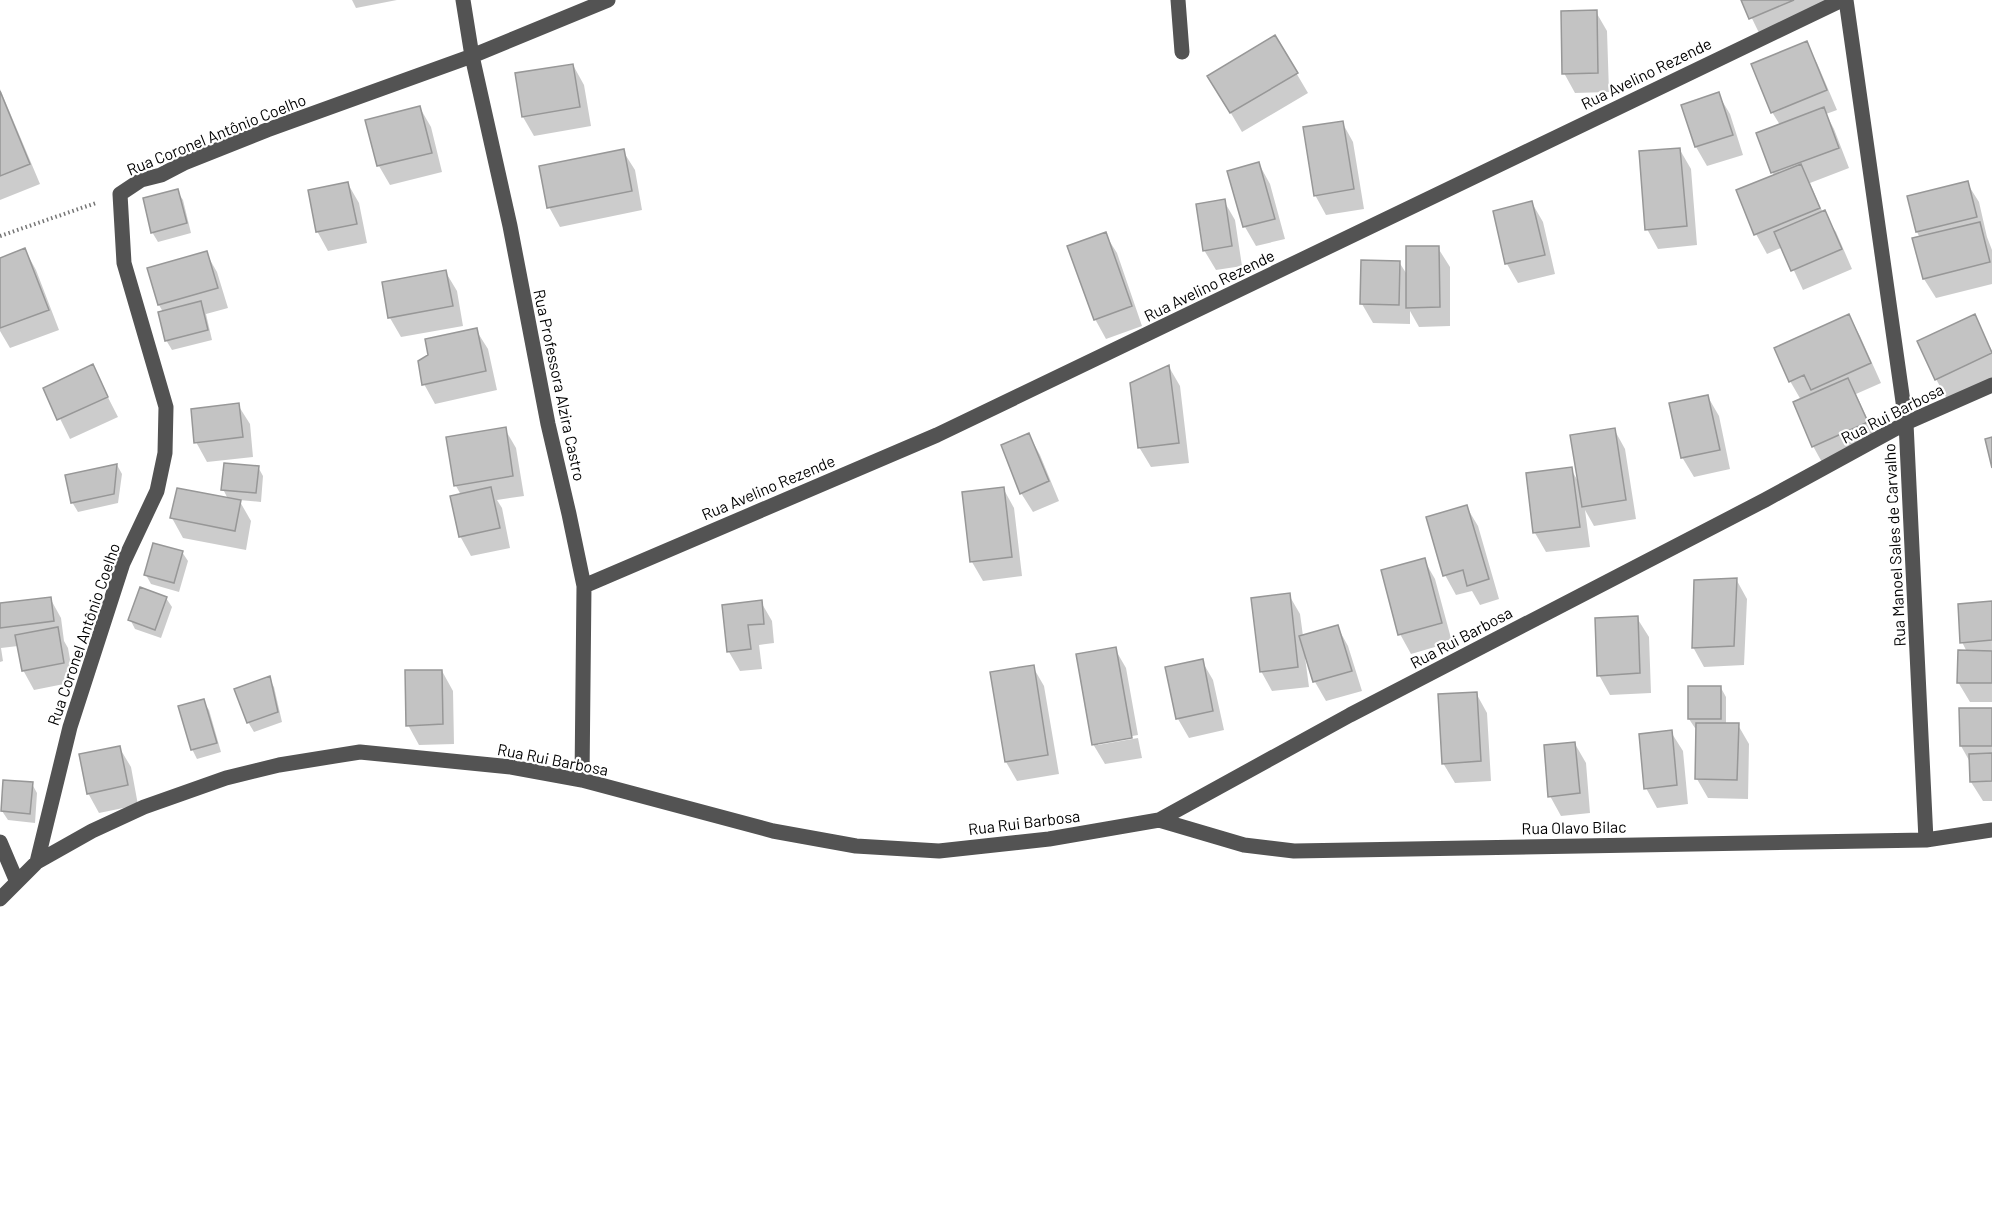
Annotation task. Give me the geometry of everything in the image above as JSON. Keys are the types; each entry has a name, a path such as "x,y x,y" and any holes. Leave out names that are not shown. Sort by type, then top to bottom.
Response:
{"street":[{"name":"Rua Professora Alzira Castro","path":"463,0 472,56 510,226 548,424 584,586 582,780"},
{"name":"Rua Coronel Antônio Coelho","path":"37,862 70,727 123,563 157,491 165,453 166,407 124,263 120,194 141,180 161,175 184,163 267,130 472,56 608,0"},
{"path":"1178,0 1182,52"},
{"name":"Rua Manoel Sales de Carvalho","path":"1844,0 1906,423 1926,840"},
{"name":"Rua Avelino Rezende","path":"584,586 937,435 1844,0"},
{"name":"Rua Rui Barbosa","path":"0,899 37,862 92,831 144,807 226,778 279,765 360,752 511,767 582,780 773,831 856,846 939,851 1049,839 1159,820 1350,715 1765,500 1906,423 1992,385"},
{"name":"Rua Olavo Bilac","path":"1159,820 1244,845 1294,850 1926,840 1992,830"},
{"path":"0,842 17,882"}],"path":[{"path":"0,236 120,194"}],"building":[{"path":"1741,0 1794,0 1749,19"},
{"path":"1597,10 1598,73 1562,74 1561,11"},
{"path":"1275,35 1298,73 1230,113 1207,76"},
{"path":"1807,41 1827,90 1771,113 1751,64"},
{"path":"573,64 580,107 522,117 515,73"},
{"path":"0,91 30,164 0,176"},
{"path":"1719,92 1733,135 1695,147 1681,105"},
{"path":"420,106 432,153 377,166 365,120"},
{"path":"1824,107 1839,148 1771,173 1756,133"},
{"path":"1343,121 1354,189 1314,196 1303,127"},
{"path":"1680,148 1687,226 1645,230 1639,151"},
{"path":"624,149 632,191 547,208 539,166"},
{"path":"1259,162 1275,219 1243,227 1227,171"},
{"path":"1801,164 1820,208 1754,235 1736,190"},
{"path":"1968,181 1977,217 1916,232 1907,196"},
{"path":"348,182 357,224 316,232 308,190"},
{"path":"178,189 187,223 151,233 143,198"},
{"path":"1225,199 1232,246 1203,251 1196,204"},
{"path":"1532,201 1545,255 1505,264 1493,211"},
{"path":"1825,210 1842,249 1791,271 1774,232"},
{"path":"1980,222 1990,262 1923,279 1912,238"},
{"path":"1106,232 1132,306 1094,320 1067,246"},
{"path":"1406,246 1439,246 1440,307 1406,308"},
{"path":"25,248 49,310 0,328 0,258"},
{"path":"207,251 218,288 158,305 147,268"},
{"path":"1361,260 1400,261 1399,305 1360,304"},
{"path":"446,270 453,306 388,318 382,282"},
{"path":"201,301 208,330 165,341 158,312"},
{"path":"1849,314 1871,363 1811,390 1804,375 1789,382 1774,348"},
{"path":"1975,314 1992,353 1935,380 1917,341"},
{"path":"477,328 486,371 422,385 418,361 428,355 425,339"},
{"path":"93,364 108,397 57,420 43,388"},
{"path":"1169,365 1179,443 1138,448 1130,383"},
{"path":"1848,378 1868,422 1812,447 1793,402"},
{"path":"1708,395 1720,450 1681,458 1669,403"},
{"path":"239,403 243,437 194,443 191,409"},
{"path":"506,427 513,476 454,486 446,437"},
{"path":"1615,428 1626,500 1582,507 1570,435"},
{"path":"1029,433 1049,481 1020,494 1001,445"},
{"path":"1992,437 1992,468 1985,439"},
{"path":"224,463 259,466 256,493 221,490"},
{"path":"117,464 114,494 71,503 65,475"},
{"path":"1572,467 1580,527 1533,533 1526,473"},
{"path":"491,487 500,528 459,537 450,496"},
{"path":"1004,487 1012,557 970,562 962,492"},
{"path":"177,488 241,500 235,531 170,518"},
{"path":"1467,505 1489,579 1467,586 1463,570 1443,576 1426,517"},
{"path":"153,543 183,551 174,583 144,575"},
{"path":"1425,558 1442,623 1398,635 1381,570"},
{"path":"1737,578 1734,646 1692,648 1694,580"},
{"path":"140,587 167,597 155,630 128,620"},
{"path":"1290,593 1298,667 1260,672 1251,598"},
{"path":"51,597 54,621 0,628 0,603"},
{"path":"762,600 764,624 748,625 751,649 727,652 722,605"},
{"path":"1992,601 1992,640 1960,643 1958,604"},
{"path":"1638,616 1640,673 1597,676 1595,618"},
{"path":"1338,625 1352,671 1313,682 1299,636"},
{"path":"58,627 64,663 22,671 15,635"},
{"path":"1116,647 1132,738 1092,745 1076,654"},
{"path":"1958,650 1992,651 1992,683 1957,683"},
{"path":"1203,659 1213,711 1176,719 1165,667"},
{"path":"1034,665 1048,755 1005,762 990,672"},
{"path":"405,670 442,670 443,724 406,726"},
{"path":"270,676 278,712 247,723 234,689"},
{"path":"1688,686 1721,686 1721,719 1688,719"},
{"path":"1477,692 1481,761 1442,764 1438,694"},
{"path":"204,699 217,743 191,750 178,706"},
{"path":"1959,708 1992,708 1992,746 1960,746"},
{"path":"1696,723 1739,723 1737,780 1695,779"},
{"path":"1672,730 1677,785 1644,789 1639,734"},
{"path":"1575,742 1580,793 1548,797 1544,745"},
{"path":"120,746 128,785 87,794 79,754"},
{"path":"1992,753 1992,781 1970,782 1969,754"},
{"path":"3,780 33,782 30,814 1,811"}]}
